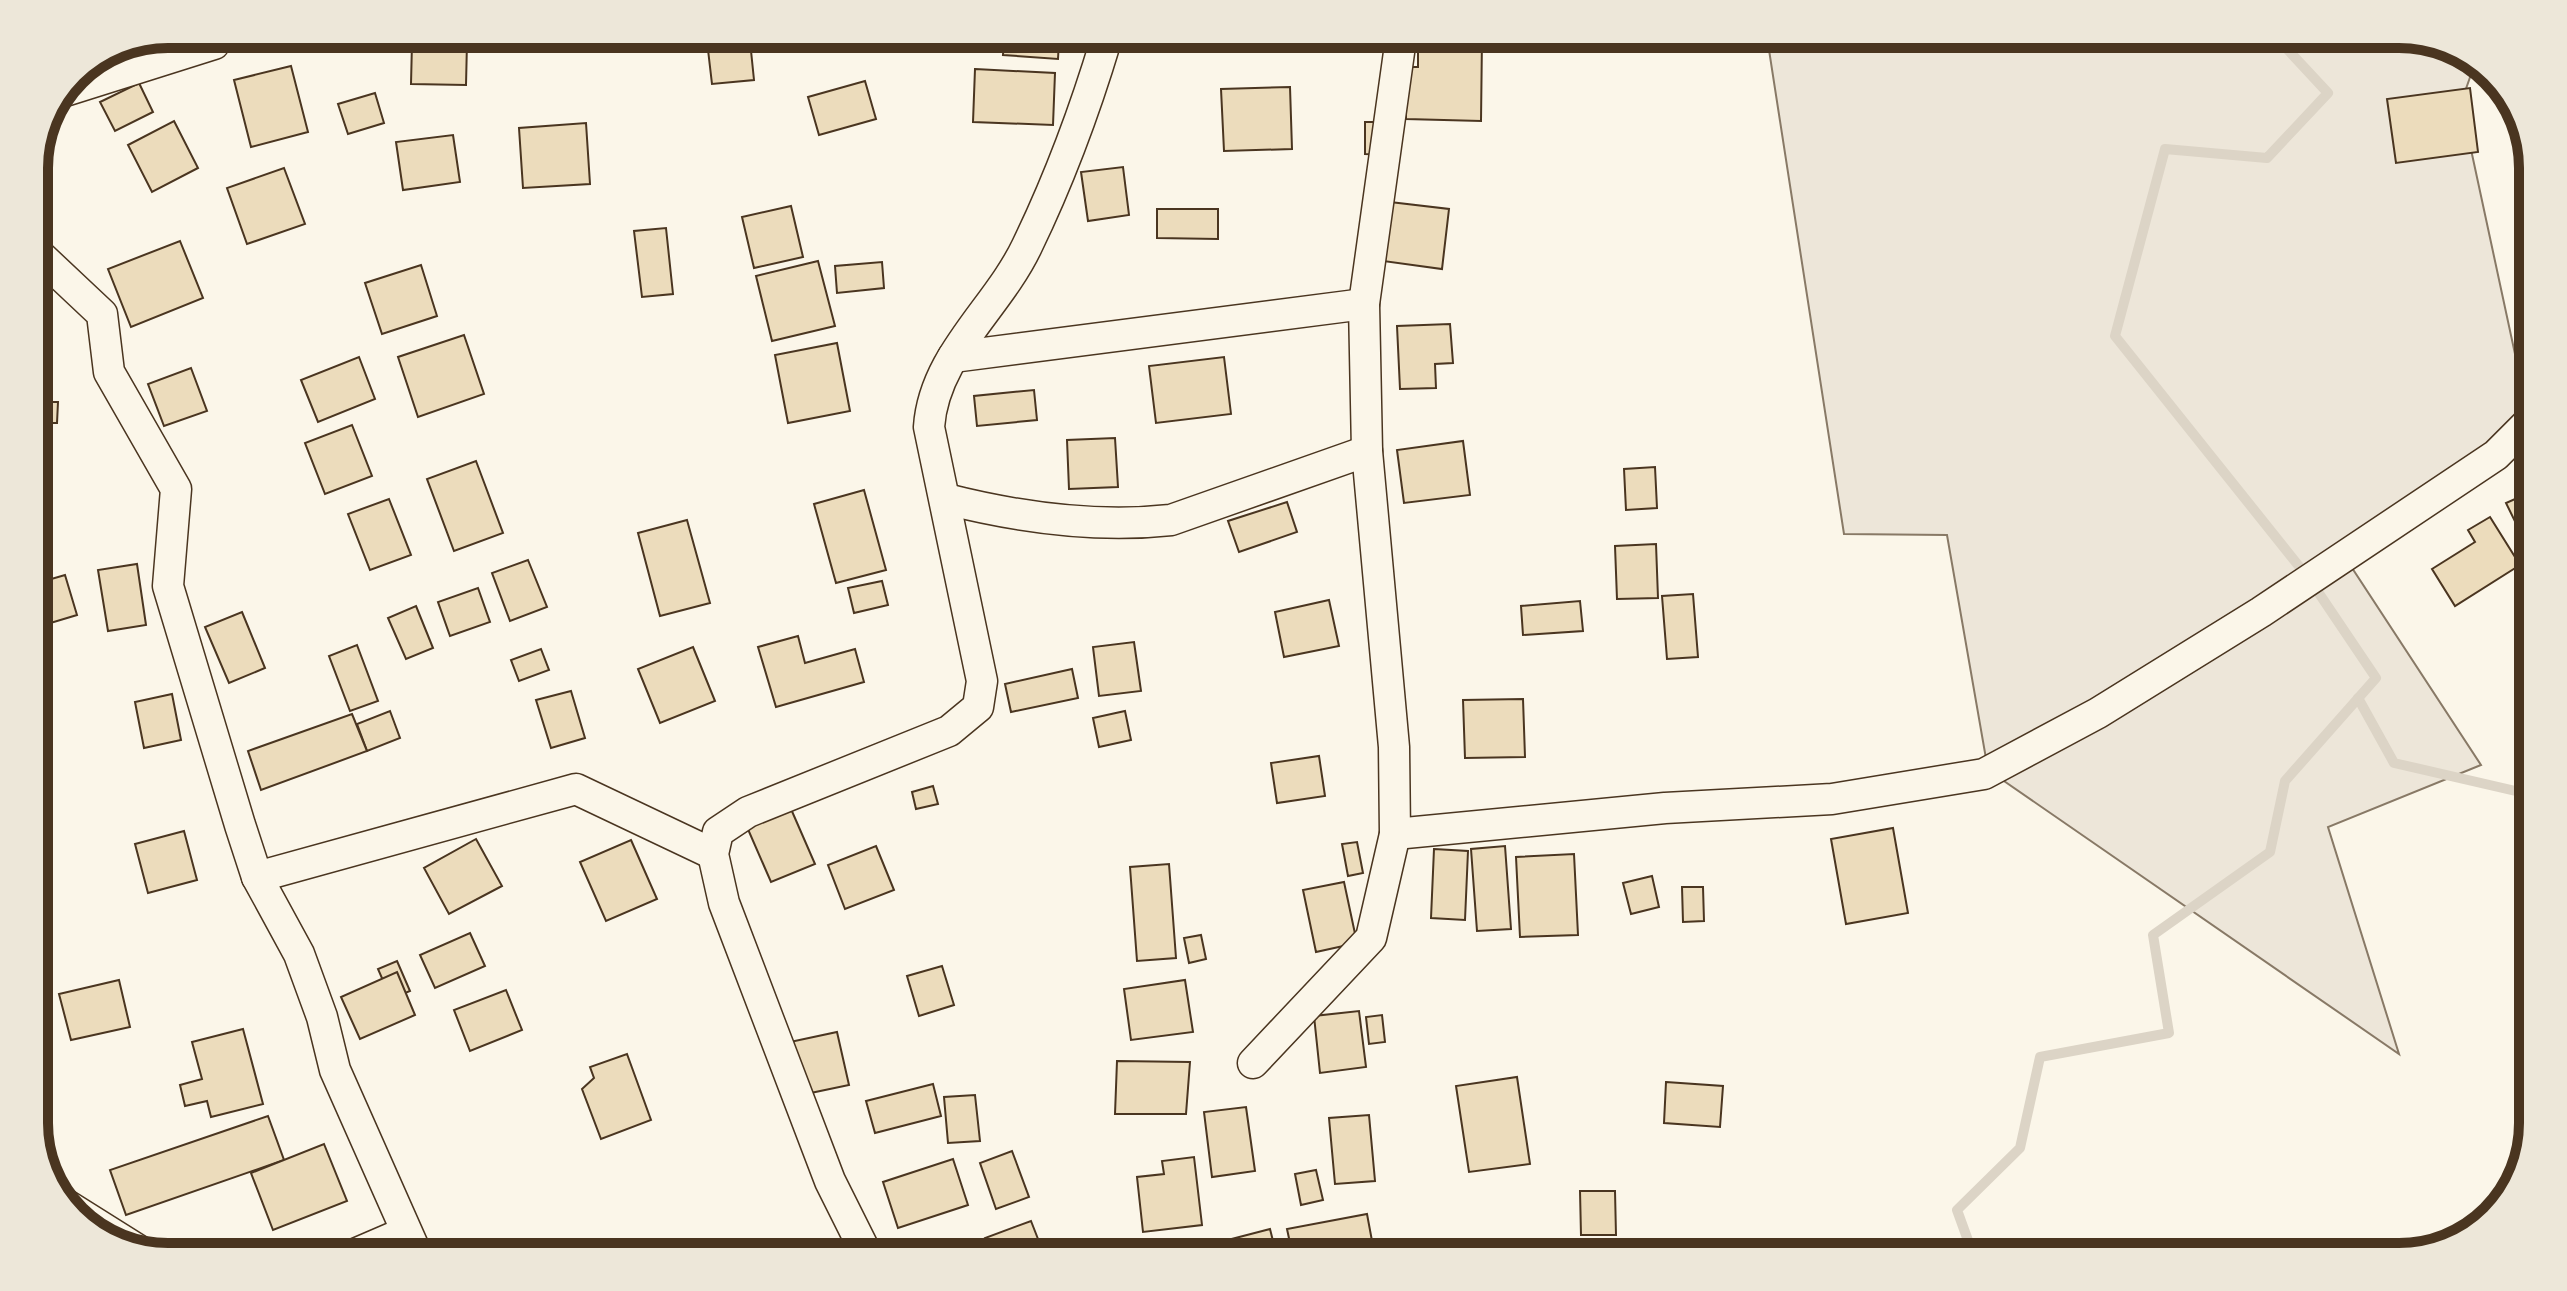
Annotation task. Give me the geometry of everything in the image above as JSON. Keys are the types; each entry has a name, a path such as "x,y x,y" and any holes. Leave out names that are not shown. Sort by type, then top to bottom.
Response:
{"street":[{"path":"82,86 201,48"},
{"path":"861,1243 830,1181 724,903 713,854 718,832 748,812 949,731 978,707 982,681 929,427 931,405 953,357 1026,249 1087,101 1104,48"},
{"path":"1253,1063 1371,938 1395,834 1394,747 1367,451 1364,304 1400,48"},
{"path":"48,263 102,314 109,372 176,489 168,586 257,877 299,954 322,1017 335,1070 412,1243"},
{"path":"953,357 1364,304"},
{"path":"1395,834 1665,808 1832,799 1984,774 2098,713 2273,604 2496,455 2519,432"},
{"path":"946,499 998,512 1139,523 1171,520 1367,451"},
{"path":"257,877 576,789 713,854"}],"shaded area":[{"path":"1769,48 2400,48 2430,52 2452,60 2472,73 2461,103 2519,373 2519,426 2339,548 2481,765 2328,827 2399,1054 1988,770 1947,535 1844,534"}],"building":[{"path":"412,48 467,48 466,85 411,84"},
{"path":"708,48 751,48 754,80 712,84"},
{"path":"1003,48 1059,48 1058,59 1003,55"},
{"path":"1418,48 1482,48 1481,121 1406,119 1406,67 1418,67"},
{"path":"291,66 308,132 251,147 234,80"},
{"path":"975,69 1055,73 1053,125 973,122"},
{"path":"865,81 876,119 819,135 808,97"},
{"path":"139,83 153,112 115,131 100,102"},
{"path":"1290,87 1292,149 1224,151 1221,89"},
{"path":"2470,88 2478,152 2396,163 2387,99"},
{"path":"375,93 384,123 348,134 338,104"},
{"path":"174,121 198,168 152,192 128,145"},
{"path":"1365,122 1392,122 1392,155 1365,154"},
{"path":"586,123 590,184 523,188 519,128"},
{"path":"453,135 460,182 403,190 396,142"},
{"path":"1123,167 1129,215 1088,221 1081,172"},
{"path":"284,168 305,224 247,244 227,188"},
{"path":"1390,202 1449,209 1442,269 1383,261"},
{"path":"791,206 803,257 754,268 742,217"},
{"path":"1157,209 1218,209 1218,239 1157,238"},
{"path":"666,228 673,294 642,297 634,231"},
{"path":"180,241 203,298 131,327 108,269"},
{"path":"818,261 835,326 772,341 756,276"},
{"path":"882,262 884,288 837,293 835,266"},
{"path":"421,265 437,316 382,334 365,283"},
{"path":"1450,324 1453,363 1435,364 1436,388 1400,389 1397,326"},
{"path":"464,335 484,394 418,417 398,357"},
{"path":"837,343 850,411 788,423 775,355"},
{"path":"359,357 375,399 318,422 301,380"},
{"path":"1224,357 1231,414 1156,423 1149,366"},
{"path":"191,368 207,411 164,426 148,384"},
{"path":"1034,390 1037,420 977,426 974,396"},
{"path":"48,402 58,402 57,423 48,423"},
{"path":"352,425 372,476 325,494 305,443"},
{"path":"1115,438 1118,487 1069,489 1067,440"},
{"path":"1463,441 1470,495 1404,503 1397,450"},
{"path":"476,461 503,533 454,551 427,479"},
{"path":"1655,467 1657,508 1626,510 1624,469"},
{"path":"864,490 886,570 836,583 814,504"},
{"path":"2519,497 2519,530 2506,503"},
{"path":"389,499 411,555 370,570 348,514"},
{"path":"1287,502 1297,532 1239,552 1228,521"},
{"path":"2490,517 2519,566 2455,606 2432,569 2475,542 2468,530"},
{"path":"687,520 710,603 660,616 638,533"},
{"path":"1656,544 1658,598 1617,599 1615,546"},
{"path":"528,560 547,607 510,621 492,573"},
{"path":"137,564 146,625 108,631 98,570"},
{"path":"65,575 77,615 48,624 48,580"},
{"path":"882,581 888,605 854,613 848,588"},
{"path":"478,588 490,622 450,636 438,602"},
{"path":"1693,594 1698,657 1667,659 1662,596"},
{"path":"1329,600 1339,646 1284,657 1275,612"},
{"path":"1580,601 1583,631 1523,635 1521,606"},
{"path":"416,606 433,648 406,659 388,618"},
{"path":"242,612 265,668 229,683 205,627"},
{"path":"798,636 805,663 855,649 864,682 776,707 758,647"},
{"path":"1134,642 1141,691 1099,696 1093,647"},
{"path":"357,645 378,701 350,711 329,656"},
{"path":"693,647 715,701 660,723 638,669"},
{"path":"541,649 549,670 519,681 511,660"},
{"path":"1072,669 1078,698 1011,712 1005,684"},
{"path":"571,691 585,738 551,748 536,700"},
{"path":"172,694 181,740 144,748 135,702"},
{"path":"1523,699 1525,757 1465,758 1463,700"},
{"path":"390,711 400,738 367,751 357,724"},
{"path":"1125,711 1131,740 1099,747 1093,718"},
{"path":"352,714 367,751 261,790 248,751"},
{"path":"1319,756 1325,796 1277,803 1271,763"},
{"path":"933,786 938,804 916,809 912,792"},
{"path":"791,809 815,864 771,882 747,827"},
{"path":"1893,828 1908,913 1846,924 1831,839"},
{"path":"184,831 197,880 148,893 135,844"},
{"path":"476,839 502,886 449,914 424,868"},
{"path":"631,840 657,899 606,921 580,862"},
{"path":"1357,842 1363,873 1348,876 1342,844"},
{"path":"876,846 894,890 845,909 828,865"},
{"path":"1505,846 1511,929 1477,931 1471,849"},
{"path":"1434,849 1468,851 1465,920 1431,918"},
{"path":"1574,854 1578,935 1520,937 1516,857"},
{"path":"1169,864 1176,958 1137,961 1130,867"},
{"path":"1652,876 1659,907 1631,914 1623,883"},
{"path":"1344,882 1357,943 1316,952 1303,890"},
{"path":"1682,887 1703,887 1704,921 1683,922"},
{"path":"470,933 485,966 435,988 420,955"},
{"path":"1201,935 1206,959 1189,963 1184,938"},
{"path":"397,961 410,991 391,999 378,969"},
{"path":"942,966 954,1005 919,1016 907,976"},
{"path":"397,972 415,1015 360,1039 341,997"},
{"path":"119,980 130,1027 71,1040 59,994"},
{"path":"1185,980 1193,1032 1131,1040 1124,989"},
{"path":"506,990 522,1030 470,1051 454,1010"},
{"path":"1359,1011 1366,1067 1320,1073 1314,1016"},
{"path":"1382,1015 1385,1042 1369,1044 1366,1017"},
{"path":"243,1029 263,1104 211,1117 207,1101 185,1106 180,1085 202,1079 192,1042"},
{"path":"837,1032 849,1085 801,1095 790,1042"},
{"path":"627,1054 651,1120 601,1139 582,1089 594,1078 590,1067"},
{"path":"1117,1061 1190,1062 1186,1114 1115,1114"},
{"path":"1517,1077 1530,1164 1469,1172 1456,1086"},
{"path":"1666,1082 1723,1086 1720,1127 1664,1123"},
{"path":"933,1084 941,1116 875,1133 866,1101"},
{"path":"975,1095 980,1141 948,1143 944,1097"},
{"path":"1246,1107 1255,1171 1212,1177 1204,1112"},
{"path":"1369,1115 1375,1181 1335,1184 1329,1118"},
{"path":"268,1116 284,1160 126,1215 110,1170"},
{"path":"324,1144 347,1201 273,1230 251,1173"},
{"path":"1012,1151 1029,1197 996,1209 980,1163"},
{"path":"1194,1157 1202,1225 1143,1232 1137,1177 1164,1174 1162,1161"},
{"path":"953,1159 968,1205 898,1228 883,1182"},
{"path":"1316,1170 1323,1200 1301,1205 1295,1174"},
{"path":"1580,1191 1615,1191 1616,1235 1581,1235"},
{"path":"1367,1214 1372,1243 1290,1243 1287,1229"},
{"path":"1031,1221 1040,1243 987,1243 985,1238"},
{"path":"1270,1229 1274,1243 1220,1243"}],"waterway":[{"path":"1969,1243 1957,1210 2020,1148 2040,1057 2169,1033 2153,935 2270,852 2285,781 2376,678 2310,580 2115,336 2165,149 2267,158 2328,93 2286,48"},
{"path":"2358,698 2394,763 2519,792"}]}
